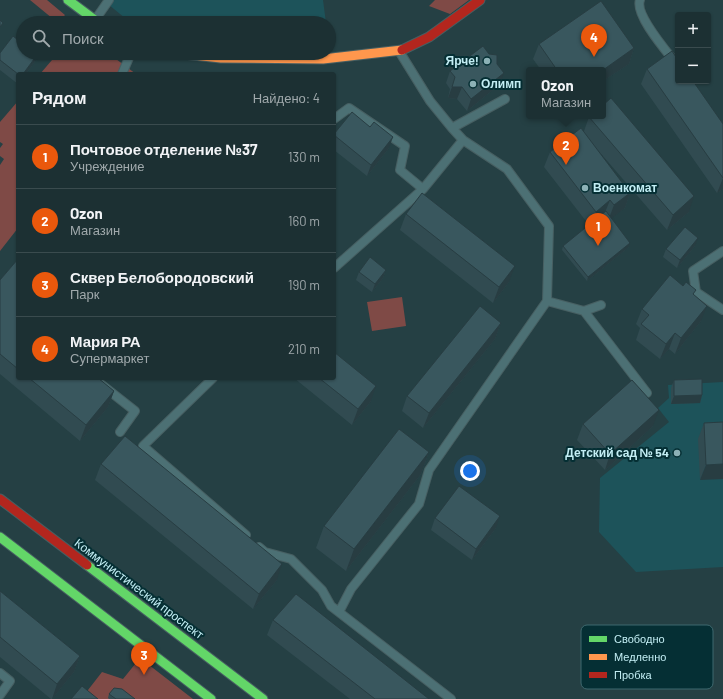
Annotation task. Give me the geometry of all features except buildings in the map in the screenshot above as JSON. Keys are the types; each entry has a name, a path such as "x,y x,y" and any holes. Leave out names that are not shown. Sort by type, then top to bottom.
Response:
{"main road":[{"path":"68,0 89,16"},
{"path":"336,58 399,51 429,37 480,0"},
{"name":"Коммунистический проспект","path":"0,499 262,699"},
{"path":"0,537 211,699"}],"lane":[{"path":"100,16 109,0"},
{"path":"640,0 639,8 648,27 675,62"},
{"path":"339,612 351,589 419,504 428,470 547,301 549,226 507,170 463,140 452,128 430,101 399,51"},
{"path":"123,72 129,60"},
{"path":"452,128 505,99"},
{"path":"336,118 349,108 405,146 400,170 423,189"},
{"path":"336,266 423,189 463,140"},
{"path":"723,251 693,271 696,292 723,310"},
{"path":"547,301 584,311 601,305"},
{"path":"584,311 647,393"},
{"path":"96,380 135,411 120,432"},
{"path":"211,380 143,446 265,552 291,559 322,590 331,606 451,699"},
{"path":"0,673 10,681 0,695"}],"shaded area":[{"path":"30,0 47,0 65,15 49,16"},
{"path":"103,0 323,0 325,16 122,16"},
{"path":"435,0 469,0 450,14 429,6"},
{"path":"52,60 117,60 133,72 42,72"},
{"path":"16,103 16,231 0,251 0,165 4,159 0,156 0,148 3,144 0,142 0,122"},
{"path":"402,297 406,326 372,331 367,302"},
{"name":"Детский сад № 54","path":"723,382 723,567 636,572 599,532 600,478 669,422 658,408 669,398 668,385"},
{"path":"140,658 193,699 81,699 102,672 123,679"}],"traffic: fast":[{"path":"68,0 90,16"},
{"path":"0,537 211,699"},
{"path":"87,565 263,699"}],"traffic: slow":[{"path":"336,58 402,50"}],"traffic: jam":[{"path":"402,50 429,37 480,0"},
{"path":"0,499 87,565"}],"place":[{"name":"Мария РА","path":"594,57"},
{"name":"Ярче!","path":"487,61"},
{"name":"Олимп","path":"473,84"},
{"name":"Ozon","path":"566,165"},
{"name":"Военкомат","path":"585,188"},
{"name":"Почтовое отделение №37","path":"598,246"},
{"name":"Детский сад № 54","path":"677,453"},
{"name":"Сквер Белобородовский","path":"144,675"}]}
